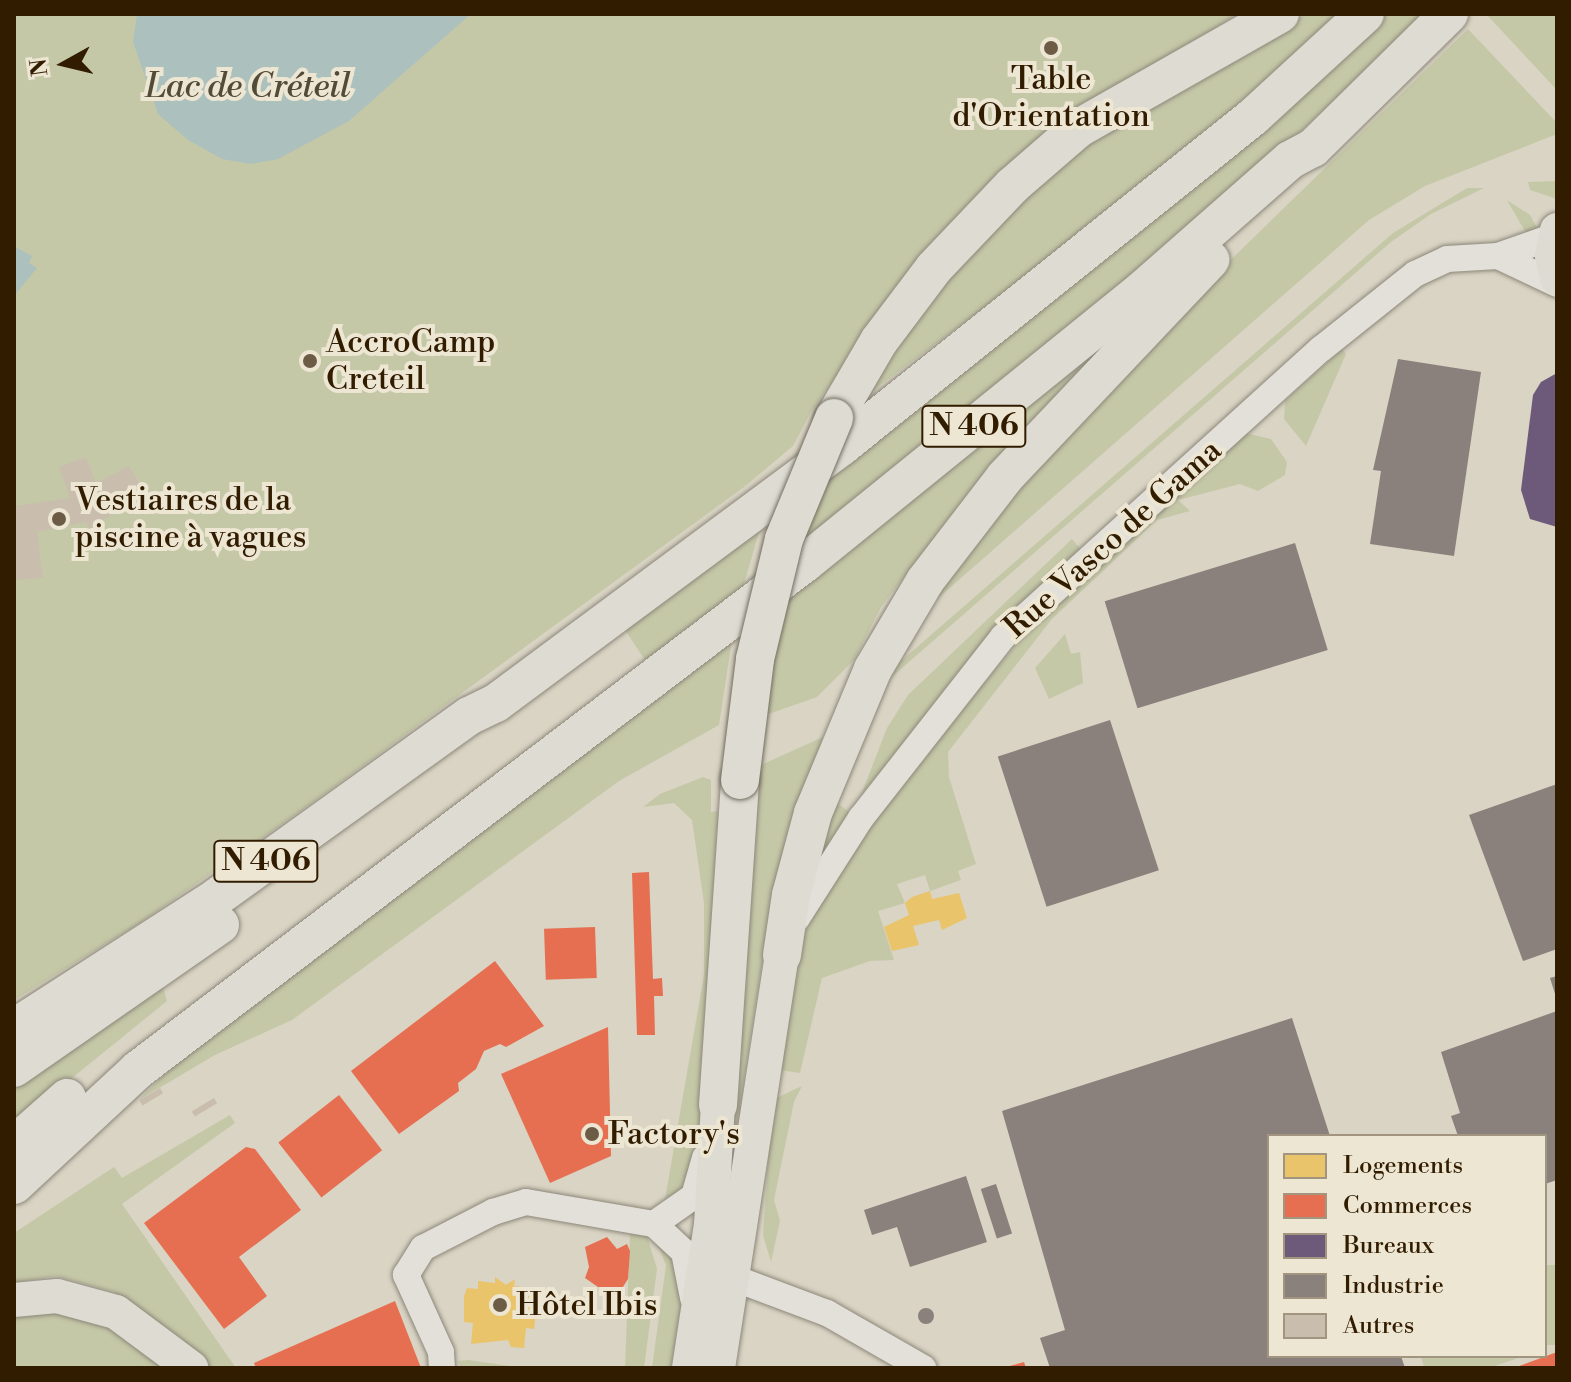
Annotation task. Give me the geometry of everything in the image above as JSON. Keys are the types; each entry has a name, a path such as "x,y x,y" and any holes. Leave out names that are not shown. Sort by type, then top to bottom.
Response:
{"highway":[{"path":"718,1105 740,780 755,659 784,539 834,418 879,341 934,268 1012,186 1079,128 1185,64 1280,14"},
{"name":"N 406","path":"14,1145 175,1016 598,710 627,695 805,563 1141,291 1290,160 1313,148 1449,14"},
{"name":"N 406","path":"14,1028 217,897 469,716 496,703 842,446 1253,117 1362,17"},
{"path":"782,955 791,895 813,813 873,669 925,581 1005,477 1301,169 1313,148"},
{"path":"14,1185 139,1069 603,719 627,695"},
{"path":"14,1068 229,918 475,726 496,703"}],"main road":[{"path":"1556,233 1557,281"},
{"path":"718,1368 782,955"},
{"path":"689,1368 711,1225 718,1105"},
{"path":"14,1300 57,1296 116,1312 191,1368"}],"street":[{"name":"Rue Vasco de Gama","path":"782,955 803,903 852,830 1003,637 1259,408 1415,274 1447,259 1498,256 1556,233"},
{"name":"Rue Vasco de Gama","path":"1498,256 1557,281"},
{"path":"654,1224 694,1196 718,1105"},
{"path":"442,1368 441,1352 406,1275 423,1248 493,1212 526,1202 654,1224 684,1252 692,1280 695,1334"},
{"path":"731,1277 827,1313 923,1368"}],"green space":[{"path":"14,14 1237,14 1013,161 927,251 812,410 793,446 744,487 302,810 141,922 14,1000"},
{"path":"1307,14 1345,14 1113,211 855,404 932,291 1014,198 1192,73"},
{"path":"1383,14 1426,14 1253,176 795,548 832,460"},
{"path":"1486,14 1557,14 1557,90"},
{"path":"1468,29 1557,123 1557,134 1425,186 1369,220 920,614 984,522 1137,351"},
{"path":"1557,181 1557,199 1530,190 1528,182"},
{"path":"1467,188 1484,188 1431,214 1391,242 887,681 877,682 1393,233"},
{"path":"1507,200 1530,215 1540,233 1530,240"},
{"path":"1108,342 953,513 881,607 854,660 817,697 766,715 782,603"},
{"path":"1342,349 1346,354 1306,446 1284,419 1285,401"},
{"path":"1245,433 1271,439 1287,462 1285,475 1258,491 1240,484 1178,500 1190,511 1157,520 1052,619 948,752 949,777 976,864 958,871 961,880 930,891 925,875 897,884 905,903 878,911 894,960 870,961 822,978 800,1073 779,1070 775,1050 804,935 823,890 945,729 1039,618"},
{"path":"764,515 742,591 645,660 619,621"},
{"path":"1072,539 1083,552 1013,613 861,795 887,728 908,695"},
{"path":"733,633 719,725 619,781 292,1020 215,1055 139,1100 218,1021"},
{"path":"1065,634 1071,654 1080,652 1083,683 1049,699 1035,668"},
{"path":"823,737 771,907 720,1229 742,901 761,765"},
{"path":"703,777 711,780 711,812 725,810 696,1171 689,1190 664,1205 704,975 704,903 692,820 674,803 643,807 660,794"},
{"path":"836,802 853,815 812,865"},
{"path":"162,984 167,1001 14,1125 14,1086"},
{"path":"802,1086 794,1102 774,1200 780,1221 771,1262 763,1235 772,1100"},
{"path":"230,1115 235,1123 122,1204 236,1368 207,1368 181,1338 114,1292 56,1276 14,1283 14,1233 114,1167 122,1178"},
{"path":"630,1234 647,1236 657,1269 644,1368 625,1368"},
{"path":"654,1235 670,1248 683,1293 671,1368 652,1368 666,1265"},
{"path":"1547,1265 1557,1265 1557,1345 1547,1345"},
{"path":"44,1307 91,1318 173,1368 14,1368 14,1315"},
{"path":"1422,1358 1518,1358 1489,1368 1424,1368"},
{"path":"458,1361 526,1368 460,1366"}],"water":[{"name":"Lac de Créteil","path":"137,14 471,14 349,121 278,159 251,164 222,159 188,140 158,114 133,42"},
{"path":"14,246 32,256 29,263 37,268 14,296"}],"building: Logements":[{"path":"930,891 932,899 959,893 967,918 942,930 939,920 913,926 919,945 892,951 884,927 909,915 905,903 912,897"},
{"name":"Hôtel Ibis","path":"495,1277 506,1285 515,1279 514,1286 531,1288 530,1296 538,1297 534,1329 526,1328 524,1348 511,1347 508,1340 471,1344 473,1323 464,1322 464,1296 467,1288 478,1289 478,1281 495,1283"}],"building: Commerces":[{"path":"649,872 653,979 662,978 663,996 654,996 655,1035 637,1035 632,873"},
{"path":"595,927 597,978 546,980 544,929"},
{"path":"495,961 544,1026 506,1047 500,1044 484,1051 476,1069 458,1083 459,1091 399,1134 351,1071"},
{"path":"608,1027 611,1156 550,1183 501,1074"},
{"path":"339,1095 382,1150 321,1198 278,1142"},
{"path":"246,1147 255,1149 301,1210 239,1257 267,1296 224,1329 144,1223"},
{"path":"607,1237 617,1249 627,1244 630,1251 628,1279 621,1290 598,1287 585,1278 589,1267 585,1247"},
{"path":"395,1301 421,1368 256,1368 254,1363"},
{"path":"1557,1352 1557,1368 1514,1368 1547,1358"},
{"path":"1024,1362 1026,1368 1006,1368 1006,1367"}],"building: Bureaux":[{"path":"1557,373 1557,527 1530,519 1521,490 1533,395 1541,382"}],"building: Industrie":[{"path":"1398,359 1481,372 1454,556 1370,544 1381,471 1373,470"},
{"path":"1295,543 1328,650 1137,708 1105,601"},
{"path":"1110,720 1159,870 1047,907 998,756"},
{"path":"1557,784 1557,949 1523,961 1469,815"},
{"path":"1557,976 1557,997 1556,997 1550,978"},
{"path":"1557,1011 1557,1180 1547,1183 1547,1134 1457,1134 1451,1116 1460,1113 1441,1052"},
{"path":"1292,1018 1329,1134 1267,1134 1267,1358 1402,1358 1405,1368 1050,1368 1040,1338 1065,1330 1002,1111"},
{"path":"966,1176 987,1242 910,1267 897,1227 872,1235 864,1210"},
{"path":"996,1184 1012,1233 997,1238 981,1189"},
{"path":"923,1308 929,1308 934,1316 932,1322 923,1324 918,1319 918,1313"}],"building: Autres":[{"name":"Vestiaires de la piscine à vagues","path":"86,457 96,483 129,466 145,492 89,530 86,522 37,532 43,578 14,580 14,506 70,498 59,467"},
{"path":"160,1088 163,1093 143,1106 139,1100"},
{"path":"214,1098 217,1103 195,1117 192,1111"}],"place":[{"name":"Table d'Orientation","path":"1051,48"},
{"name":"AccroCamp Creteil","path":"310,361"},
{"name":"Vestiaires de la piscine à vagues","path":"59,519"},
{"name":"Factory's","path":"592,1134"},
{"name":"Hôtel Ibis","path":"500,1305"}]}
